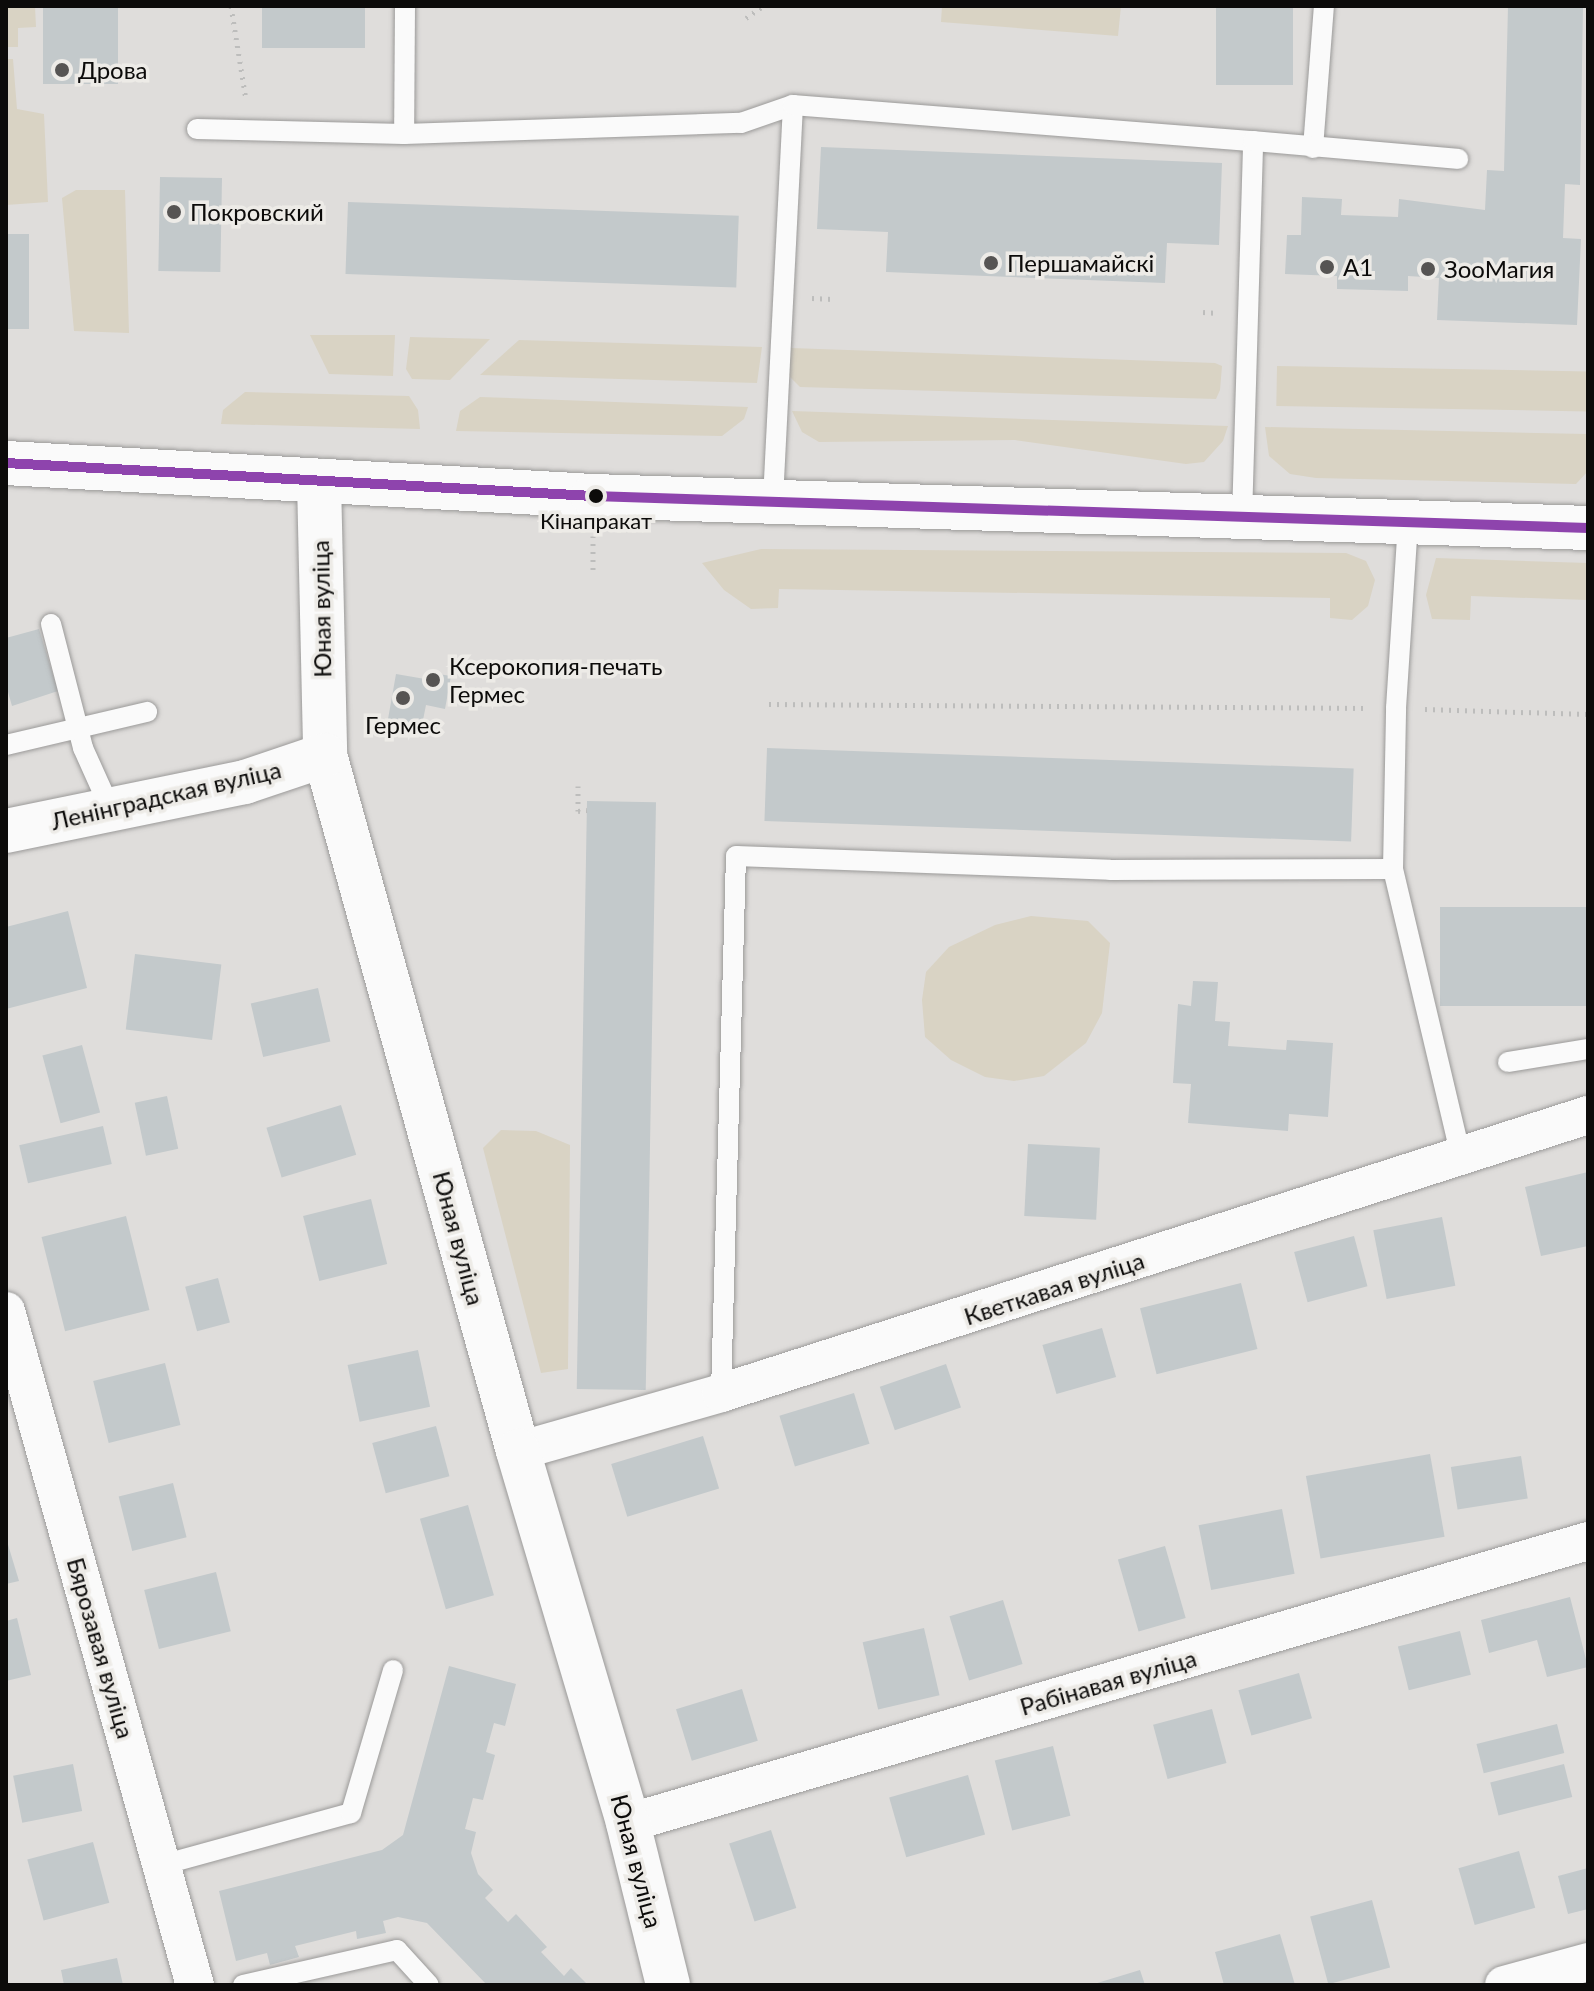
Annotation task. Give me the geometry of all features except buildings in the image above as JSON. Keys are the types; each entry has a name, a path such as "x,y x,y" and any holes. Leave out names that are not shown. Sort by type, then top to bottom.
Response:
{"street":[{"path":"6,463 773,503 1588,528"},
{"name":"Юная вуліца","path":"319,481 325,755 518,1451 628,1823 668,1985"},
{"name":"Ленінградская вуліца","path":"6,831 245,782 325,755"},
{"name":"Кветкавая вуліца","path":"518,1451 721,1393 1588,1115"},
{"name":"Бярозавая вуліца","path":"6,1311 195,1985"},
{"name":"Рабінавая вуліца","path":"628,1823 1588,1541"},
{"path":"1504,1985 1588,1962"}],"lane":[{"path":"404,134 405,6"},
{"path":"1313,148 1324,6"},
{"path":"197,129 404,134 741,123 793,105 1458,159"},
{"path":"773,503 793,105"},
{"path":"1242,518 1253,141"},
{"path":"1408,523 1396,708 1393,869 1461,1156"},
{"path":"51,624 83,748 110,808"},
{"path":"6,745 81,731 147,712"},
{"path":"721,1393 736,856 1110,870 1393,869"},
{"path":"1508,1062 1588,1049"},
{"path":"162,1865 351,1813 393,1670"},
{"path":"243,1985 397,1950 429,1985"}],"path":[{"path":"231,6 251,130"},
{"path":"746,18 763,6"},
{"path":"803,298 833,299"},
{"path":"769,704 1396,708 1588,714"},
{"path":"578,786 578,811 587,810"}],"shaded area":[{"path":"6,6 35,6 36,27 18,28 18,47 6,47"},
{"path":"942,6 1121,6 1118,36 941,22"},
{"path":"6,59 13,59 17,109 44,114 48,202 6,205"},
{"path":"76,190 125,190 129,333 74,331 62,198"},
{"path":"310,335 395,335 393,376 329,374"},
{"path":"410,337 490,339 450,380 412,379 406,369"},
{"path":"519,340 762,347 757,383 480,375"},
{"path":"791,348 1215,363 1222,366 1216,399 800,387 789,376"},
{"path":"1277,366 1588,371 1587,411 1276,406"},
{"path":"245,392 409,396 418,410 420,429 221,424 223,410"},
{"path":"480,397 748,407 744,419 722,436 456,431 460,411"},
{"path":"792,411 1228,426 1223,441 1204,462 1186,464 1015,440 819,442 802,432"},
{"path":"1265,427 1587,434 1588,471 1576,484 1316,478 1290,474 1269,456"},
{"path":"761,549 1346,553 1366,561 1375,580 1368,606 1352,620 1330,618 1330,598 779,589 778,608 751,609 724,590 702,563"},
{"path":"1436,558 1588,563 1588,600 1471,596 1470,620 1432,619 1426,595"},
{"path":"1031,916 1088,921 1110,943 1102,1013 1086,1043 1044,1076 1014,1081 985,1077 951,1060 925,1037 922,1000 926,972 949,947 995,925"},
{"path":"501,1130 536,1131 570,1145 568,1369 541,1373 483,1148"}],"transit line":[{"path":"6,463 593,496 1588,528"}],"place":[{"name":"Дрова","path":"62,70"},
{"name":"Покровский","path":"174,212"},
{"name":"Першамайскі","path":"991,263"},
{"name":"A1","path":"1327,267"},
{"name":"ЗооМагия","path":"1428,269"},
{"name":"Кінапракат","path":"596,496"},
{"name":"Ксерокопия-печать Гермес","path":"433,680"},
{"name":"Гермес","path":"403,698"}]}
